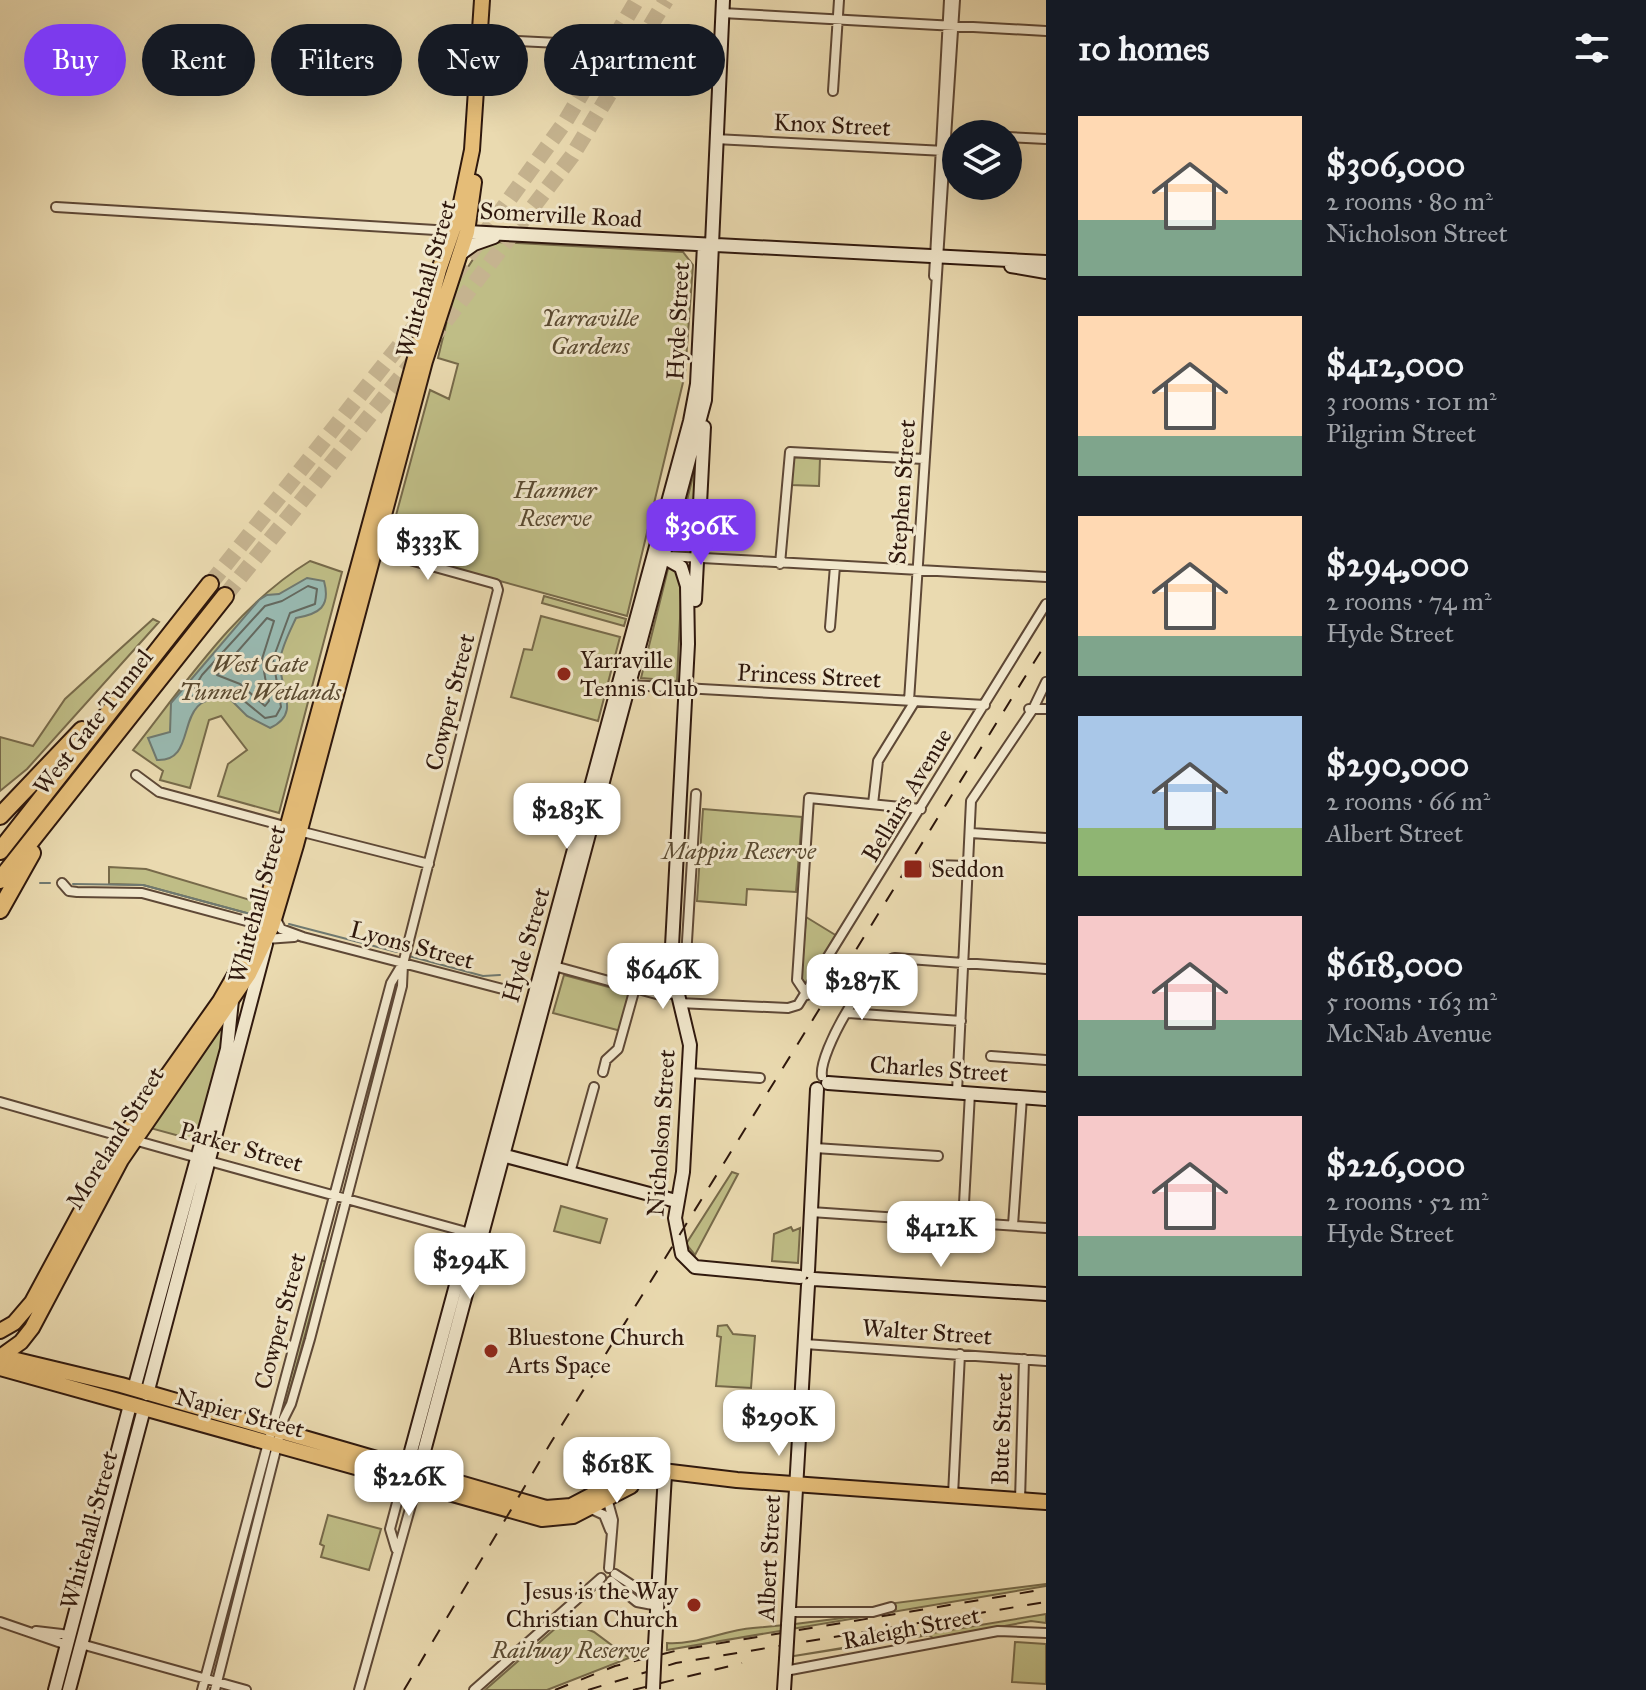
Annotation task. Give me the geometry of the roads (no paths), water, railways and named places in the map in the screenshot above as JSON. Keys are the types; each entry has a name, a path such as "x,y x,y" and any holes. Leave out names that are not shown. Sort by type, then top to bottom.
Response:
{"highway":[{"name":"West Gate Tunnel","path":"0,880 121,694 210,584"},
{"name":"West Gate Tunnel","path":"0,851 32,834 225,596"},
{"path":"1,814 121,694"},
{"path":"0,910 32,834"}],"main road":[{"name":"Whitehall Street","path":"481,24 482,0"},
{"name":"Whitehall Street","path":"369,549 460,254 464,193 475,129 477,96"},
{"name":"Whitehall Street","path":"264,932 460,231"},
{"name":"Whitehall Street","path":"238,972 275,917 294,829"},
{"name":"Moreland Street","path":"0,1359 32,1328 121,1160 129,1139 232,1000 264,932"},
{"name":"Moreland Street","path":"0,1331 14,1323 32,1302 86,1202 238,972"},
{"path":"232,1000 238,972"},
{"path":"86,1202 91,1202 121,1160"},
{"name":"Napier Street","path":"0,1359 412,1475 539,1507 587,1503"},
{"path":"587,1503 639,1473 654,1470 665,1474 1046,1502"},
{"path":"587,1503 665,1474"},
{"name":"Napier Street","path":"412,1475 542,1519 569,1517 587,1503"}],"street":[{"path":"833,91 839,0"},
{"name":"Stephen Street","path":"948,120 949,0"},
{"name":"Stephen Street","path":"951,26 955,0"},
{"path":"722,7 838,20 1046,31"},
{"name":"Hyde Street","path":"660,554 695,397 717,96"},
{"path":"1022,138 1046,139"},
{"name":"Knox Street","path":"715,139 942,150"},
{"name":"Stephen Street","path":"873,804 878,761 912,701 942,165"},
{"name":"Somerville Road","path":"56,207 1046,262"},
{"path":"460,254 481,241 513,233"},
{"name":"Hyde Street","path":"359,1690 476,1234 660,554 705,400 708,244"},
{"name":"Somerville Road","path":"968,257 1046,272"},
{"name":"Nicholson Street","path":"688,640 694,614 694,559 705,400"},
{"path":"780,564 790,452 924,459"},
{"name":"Cowper Street","path":"216,1686 267,1492 296,1335 402,986 403,964 498,588 496,584 369,549"},
{"path":"660,554 694,559 1046,577"},
{"name":"Nicholson Street","path":"660,554 684,573 688,640 671,958 678,998 689,1034 682,1181 676,1201 679,1249 687,1263 695,1267 808,1278"},
{"path":"687,604 694,559"},
{"path":"830,627 835,566"},
{"name":"Bellairs Avenue","path":"678,998 788,1008 798,1005 1046,604"},
{"path":"963,1222 961,1021 971,801 1046,681"},
{"name":"Hyde Street","path":"539,1000 554,966 625,686"},
{"name":"Princess Street","path":"625,686 985,705"},
{"path":"1031,708 1046,709"},
{"path":"136,775 159,792 429,864"},
{"path":"554,966 678,998 685,974 696,794"},
{"path":"807,995 797,980 809,798 921,809"},
{"path":"971,833 1046,838"},
{"path":"935,865 969,866"},
{"name":"Lyons Street","path":"62,883 69,891 77,892 142,893 264,932 303,937"},
{"name":"Lyons Street","path":"275,917 281,929 303,937 510,991"},
{"name":"Whitehall Street","path":"55,1690 119,1445 139,1399 204,1160 254,999 264,932"},
{"path":"822,1085 823,1057 848,1013 884,961 895,958 1046,969"},
{"path":"603,1072 606,1060 618,1049 635,988"},
{"name":"Whitehall Street","path":"204,1160 229,1041 232,1000"},
{"path":"848,1013 961,1021"},
{"path":"991,1056 1046,1060"},
{"path":"689,1073 760,1078"},
{"name":"Charles Street","path":"822,1085 1046,1099"},
{"name":"Albert Street","path":"784,1690 815,1148 822,1085"},
{"path":"570,1173 594,1087"},
{"path":"1013,1225 1022,1097"},
{"name":"Parker Street","path":"0,1102 476,1234"},
{"path":"815,1148 938,1156"},
{"path":"498,1154 676,1201"},
{"name":"Cowper Street","path":"202,1690 256,1490 310,1339 340,1197"},
{"path":"811,1212 1046,1228"},
{"path":"808,1278 1046,1294"},
{"name":"Walter Street","path":"805,1344 1046,1361"},
{"path":"953,1495 960,1354"},
{"name":"Bute Street","path":"1020,1500 1024,1359"},
{"name":"Whitehall Street","path":"69,1690 134,1449 139,1399"},
{"path":"119,1445 134,1449"},
{"path":"653,1689 665,1474"},
{"name":"Hyde Street","path":"396,1550 390,1529 412,1475"},
{"path":"256,1490 267,1492"},
{"path":"605,1498 613,1511 612,1574"},
{"path":"587,1503 606,1516 611,1535"},
{"path":"238,1558 249,1561"},
{"path":"612,1574 658,1600"},
{"path":"474,1690 601,1578 612,1574"},
{"path":"788,1619 891,1607"},
{"path":"0,1622 205,1678 216,1686 246,1690"},
{"path":"219,1627 230,1630"},
{"name":"Raleigh Street","path":"785,1665 998,1631 1046,1633"}],"water":[{"path":"307,578 324,581 326,597 317,611 296,618 284,644 280,670 287,707 280,722 270,728 247,716 230,699 211,699 199,705 192,715 179,750 171,758 157,760 148,738 170,732 171,703 259,600 267,595 279,594"}],"waterway":[{"path":"40,883 50,883"},
{"path":"73,884 143,885 254,915"},
{"path":"289,924 397,952"},
{"path":"409,956 483,976 500,975"}],"tunnel":[{"path":"454,276 565,122 637,0"},
{"path":"431,340 572,156 666,0"},
{"path":"210,584 430,307"},
{"path":"225,596 416,358"}],"railway":[{"path":"404,1690 550,1444 1046,643"},
{"path":"555,1690 615,1666 679,1650 1046,1589"},
{"path":"588,1690 676,1663 1046,1602"},
{"path":"633,1690 742,1663"}],"place":[{"name":"Yarraville Tennis Club","path":"564,674"},
{"name":"Seddon","path":"913,869"},
{"name":"Bluestone Church Arts Space","path":"491,1351"},
{"name":"Jesus is the Way Christian Church","path":"694,1605"}],"park label":[{"name":"Yarraville Gardens","path":"590,332"},
{"name":"Hanmer Reserve","path":"555,504"},
{"name":"West Gate Tunnel Wetlands","path":"260,678"},
{"name":"Mappin Reserve","path":"739,851"},
{"name":"Railway Reserve","path":"570,1650"}]}
